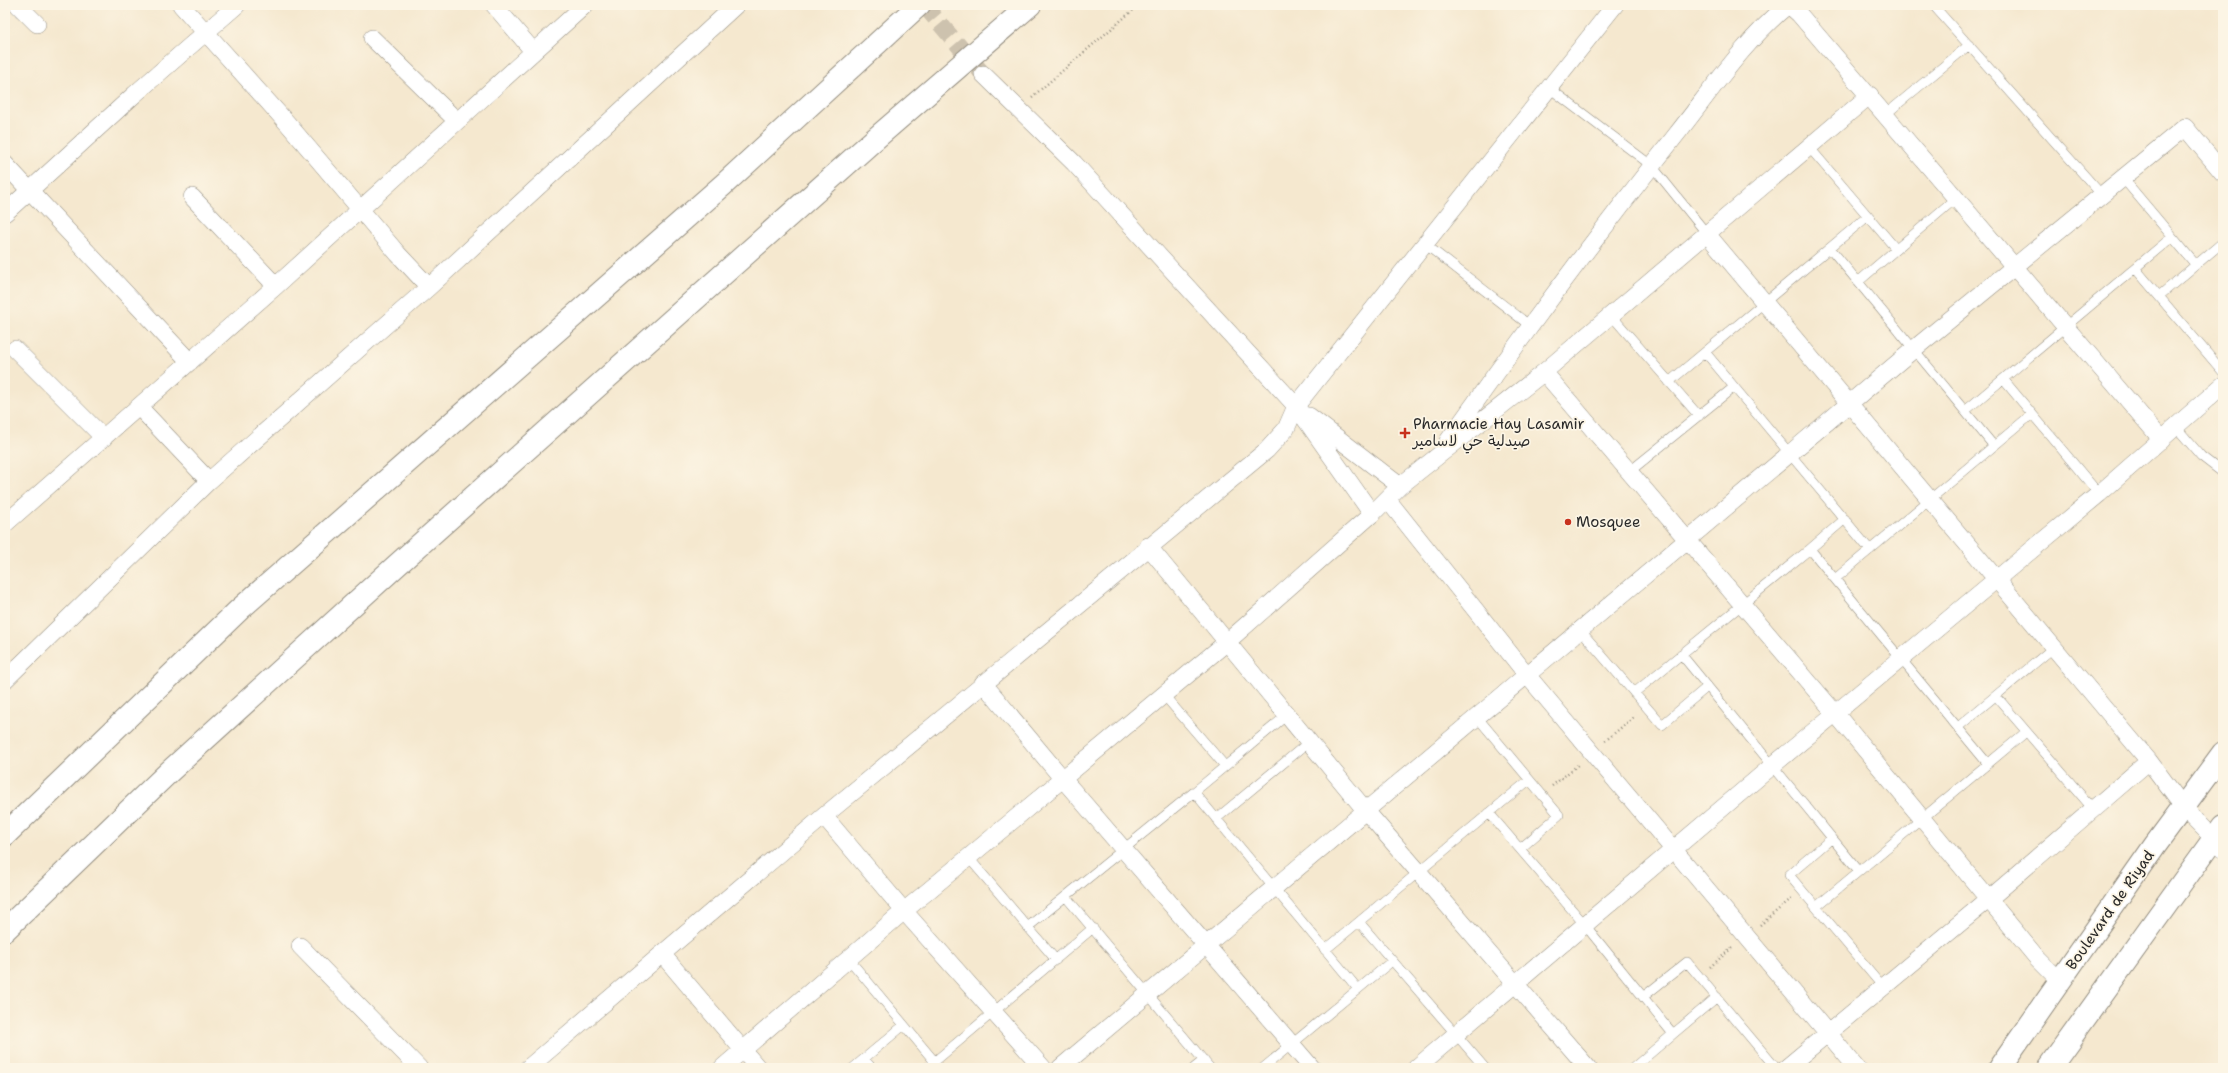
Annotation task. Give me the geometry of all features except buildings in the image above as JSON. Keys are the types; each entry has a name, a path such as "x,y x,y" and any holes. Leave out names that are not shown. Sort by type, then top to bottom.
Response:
{"main road":[{"path":"5,835 240,609 723,185 920,5"},
{"path":"5,930 169,772 874,138 1030,5"},
{"name":"Boulevard de Riyad","path":"1999,1068 2155,845 2184,808 2223,753"},
{"path":"2049,1068 2220,837"}],"street":[{"path":"18,5 37,24"},
{"path":"181,5 429,287"},
{"path":"5,213 237,5"},
{"path":"494,5 533,51"},
{"path":"8,516 140,408 361,210 456,121 585,5"},
{"path":"5,680 209,482 429,287 736,5"},
{"path":"528,1068 983,683 1148,546 1267,450 1286,429 1296,406 1548,86 1614,5"},
{"path":"1438,456 1529,325 1652,166 1757,34 1789,5 1799,14 1886,114 2162,440"},
{"path":"372,38 456,121"},
{"path":"983,74 1020,108 1074,163 1296,406 1372,514"},
{"path":"722,1068 848,958 1062,778 1227,642 1372,514 1400,486 1544,372 1870,96"},
{"path":"1060,1068 1150,994 2014,265 2185,127 2223,173"},
{"path":"5,164 190,362"},
{"path":"192,197 276,286"},
{"path":"1707,234 1995,580 2149,761 2184,808 2220,837"},
{"path":"14,349 104,438"},
{"path":"1544,372 1835,713 2037,958 2060,981"},
{"path":"1416,1068 1835,713 2099,494 2223,385"},
{"path":"1296,406 1400,486"},
{"path":"140,408 209,482"},
{"path":"1387,499 1527,675 1858,1068"},
{"path":"1148,546 1366,811 1588,1068"},
{"path":"983,683 1062,778 1208,945 1312,1068"},
{"path":"1786,1068 1884,988 2149,761"},
{"path":"824,816 904,911 1043,1068"},
{"path":"300,946 419,1068"},
{"path":"662,954 758,1068"}],"lane":[{"path":"1933,5 2101,194"},
{"path":"1886,114 1968,45"},
{"path":"1548,86 1652,166 1707,234"},
{"path":"1809,147 1896,249"},
{"path":"2122,177 2196,265"},
{"path":"1858,282 1956,198"},
{"path":"1669,382 1868,216"},
{"path":"1965,411 2172,237"},
{"path":"2158,296 2223,242"},
{"path":"1425,244 1529,325"},
{"path":"1830,248 1993,445"},
{"path":"2134,268 2223,372"},
{"path":"1611,316 1699,416"},
{"path":"1705,352 1870,550"},
{"path":"2002,379 2099,494"},
{"path":"1629,472 1734,387"},
{"path":"1835,579 1993,445 2032,414"},
{"path":"2176,427 2201,456 2223,473"},
{"path":"1634,693 1810,549 1844,519"},
{"path":"1810,549 1988,764"},
{"path":"1580,630 1662,725 1708,687"},
{"path":"1958,727 2053,648"},
{"path":"1681,654 1859,871"},
{"path":"1163,694 1225,766"},
{"path":"1996,696 2092,809"},
{"path":"1029,926 1287,715"},
{"path":"1477,717 1559,815 1520,849"},
{"path":"1816,907 2026,732"},
{"path":"1216,820 1309,742"},
{"path":"1325,950 1529,780"},
{"path":"1194,792 1358,989"},
{"path":"1489,813 1585,925 1673,1034"},
{"path":"1832,838 1789,876 1884,988"},
{"path":"968,857 1029,926 1056,960"},
{"path":"1066,896 1150,994 1210,1068"},
{"path":"1359,922 1485,1068"},
{"path":"927,1068 1093,928"},
{"path":"848,958 934,1062"},
{"path":"1263,1068 1392,961"},
{"path":"1643,997 1687,962 1776,1068"},
{"path":"1633,1068 1717,997"},
{"path":"853,1068 904,1025"},
{"path":"864,1059 872,1068"},
{"path":"1194,1068 1204,1060"}],"path":[{"path":"1020,108 1139,5"}],"tunnel":[{"path":"924,5 983,74"}],"place":[{"name":"Pharmacie Hay Lasamir صيدلية حي لاسامير","path":"1405,433"},
{"name":"Mosquee","path":"1568,522"}]}
